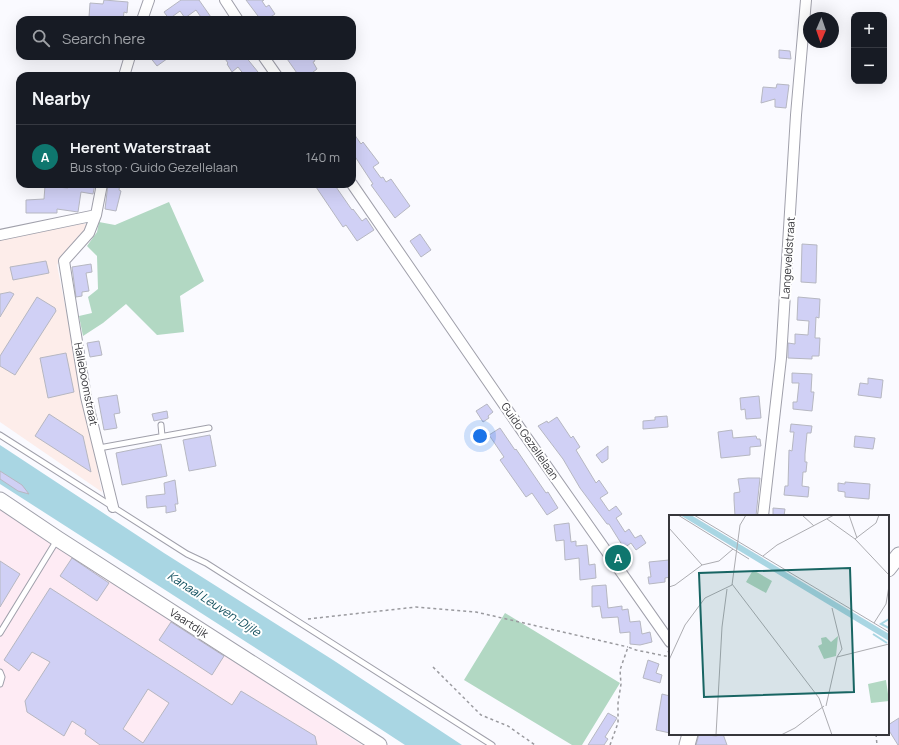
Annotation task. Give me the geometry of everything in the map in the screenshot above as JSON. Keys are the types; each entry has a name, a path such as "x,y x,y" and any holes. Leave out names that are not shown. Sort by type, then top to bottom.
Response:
{"street":[{"path":"143,16 149,0"},
{"path":"225,0 235,16"},
{"name":"Langeveldstraat","path":"763,515 782,358 796,115 806,0"},
{"path":"125,72 129,60"},
{"path":"266,60 274,72"},
{"path":"0,236 96,216 101,188"},
{"name":"Guido Gezellelaan","path":"355,188 669,641"},
{"name":"Halleboomstraat","path":"96,216 89,233 64,261 86,397 113,507"},
{"name":"Vaartdijk","path":"0,500 58,539 379,745"},
{"path":"889,568 899,555"},
{"path":"687,745 690,735"}],"lane":[{"path":"160,425 162,436"},
{"path":"99,448 210,428"},
{"path":"0,435 187,554 206,562 492,745"},
{"path":"0,633 58,539"},
{"path":"0,672 2,677 0,684"}],"path":[{"path":"298,620 416,608 476,612 573,633 636,650 669,657"},
{"path":"610,745 618,723 618,703 621,684 620,670 628,647"},
{"path":"433,667 481,715 508,726 536,745"},
{"path":"876,735 877,745"}],"shaded area":[{"path":"87,224 89,229 61,258 57,265 102,492 0,422 0,240"},
{"path":"0,509 45,538 362,745 0,745"}],"green space":[{"path":"169,202 204,281 180,296 184,332 157,335 126,304 103,323 83,336 79,316 92,313 88,297 98,289 97,256 87,246 97,232 99,222 115,225"},
{"path":"505,613 620,683 582,745 572,745 464,680"}],"water":[{"name":"Kanaal Leuven-Dijle","path":"0,445 164,553 333,660 462,745 405,745 0,484"}],"building":[{"path":"104,0 128,2 127,13 124,12 124,16 89,16 90,3 103,4"},
{"path":"181,0 199,0 210,16 200,16 196,10 188,16 184,16 180,11 173,16 167,16 164,12"},
{"path":"246,0 264,0 262,1 266,7 269,5 275,14 272,16 258,16"},
{"path":"779,50 790,51 791,59 779,58"},
{"path":"152,60 165,60 157,66"},
{"path":"226,60 248,60 258,72 242,72 238,67 232,72 227,64 228,63"},
{"path":"288,60 314,60 313,62 317,69 313,72 296,72"},
{"path":"777,84 789,85 786,108 775,107 775,99 761,103 763,87 776,88"},
{"path":"356,137 361,144 363,142 379,163 373,167 381,178 383,177 386,182 391,179 410,206 395,218 371,185 373,184 356,158"},
{"path":"45,188 94,188 93,194 81,192 78,212 57,209 57,213 26,213 26,200 44,199"},
{"path":"108,188 119,188 119,190 121,191 116,211 105,209"},
{"path":"317,188 337,188 352,210 353,209 362,221 366,218 374,230 357,241 346,225 343,227"},
{"path":"420,234 431,250 421,257 410,241"},
{"path":"802,244 817,245 816,283 801,282"},
{"path":"46,261 49,273 13,280 10,267"},
{"path":"91,264 92,272 86,273 89,291 82,292 82,296 76,297 72,267"},
{"path":"10,292 14,294 0,317 0,294"},
{"path":"37,297 55,308 56,311 15,375 0,366 0,356"},
{"path":"798,297 820,299 819,318 816,317 815,338 820,338 819,356 812,356 812,359 788,358 788,343 795,344 795,334 808,335 809,321 797,320"},
{"path":"99,341 102,355 90,357 87,343"},
{"path":"66,353 74,392 48,398 40,358"},
{"path":"792,373 812,374 811,392 814,392 812,411 793,409 793,402 797,402 799,383 792,383"},
{"path":"868,378 883,380 881,398 858,395 860,383 868,384"},
{"path":"117,395 120,413 114,414 117,428 104,430 98,398"},
{"path":"759,396 761,418 746,419 745,409 741,410 740,398"},
{"path":"487,404 493,412 488,416 489,418 483,422 476,411"},
{"path":"167,411 168,418 154,421 152,414"},
{"path":"49,414 83,436 91,472 35,436"},
{"path":"667,416 668,427 643,429 643,421 655,420 655,417"},
{"path":"557,417 571,438 573,436 580,447 576,450 596,483 599,480 608,493 600,498 609,511 616,506 622,514 616,518 625,532 629,529 635,538 641,535 646,543 636,550 631,543 624,548 609,524 607,524 580,488 563,459 538,426 547,421 548,423"},
{"path":"791,424 812,426 811,433 807,433 805,462 807,462 806,472 803,472 802,486 809,487 808,497 784,495 785,486 788,486 789,450 792,451 794,432 790,432"},
{"path":"500,428 546,493 548,492 558,508 547,515 532,493 526,497 500,460 504,457 489,435"},
{"path":"732,430 733,438 756,436 757,439 760,439 761,446 750,447 750,455 721,458 718,432"},
{"path":"210,435 216,466 189,471 183,440"},
{"path":"855,436 875,438 873,449 854,447"},
{"path":"161,444 167,476 122,485 116,453"},
{"path":"608,446 608,459 602,463 596,455"},
{"path":"0,471 22,485 29,494 18,491 0,479"},
{"path":"760,478 756,515 735,515 734,493 740,492 738,479"},
{"path":"175,480 178,504 175,504 176,511 166,513 166,506 147,508 146,496 165,494 164,483"},
{"path":"845,482 870,484 869,499 845,497 845,492 838,491 838,483 845,484"},
{"path":"773,508 785,509 784,515 773,515"},
{"path":"569,523 571,542 576,541 576,546 587,545 589,565 595,564 596,578 580,580 579,558 565,560 564,540 556,541 554,525"},
{"path":"72,558 109,583 97,601 60,576"},
{"path":"669,560 669,577 665,578 665,582 649,584 648,577 651,577 649,562"},
{"path":"0,561 20,574 0,607"},
{"path":"606,585 608,608 622,606 622,610 628,609 630,622 640,621 642,634 650,632 652,642 640,645 630,644 630,632 620,633 618,617 602,618 600,606 592,607 592,586"},
{"path":"50,588 232,705 241,691 315,736 317,745 100,745 85,734 86,730 72,721 64,736 27,712 25,701 50,662 32,652 19,671 4,660","holes":["148,689 169,703 143,743 123,729"]},
{"path":"171,622 224,656 212,675 159,640"},
{"path":"648,660 659,664 656,673 662,675 660,683 643,678"},
{"path":"662,694 669,696 669,733 656,730"},
{"path":"608,713 617,718 605,737 608,739 604,745 588,745"},
{"path":"899,718 899,745 889,731 889,724"},
{"path":"699,735 723,735 727,745 696,745"}],"place":[{"name":"Herent Waterstraat","path":"618,558"}]}
